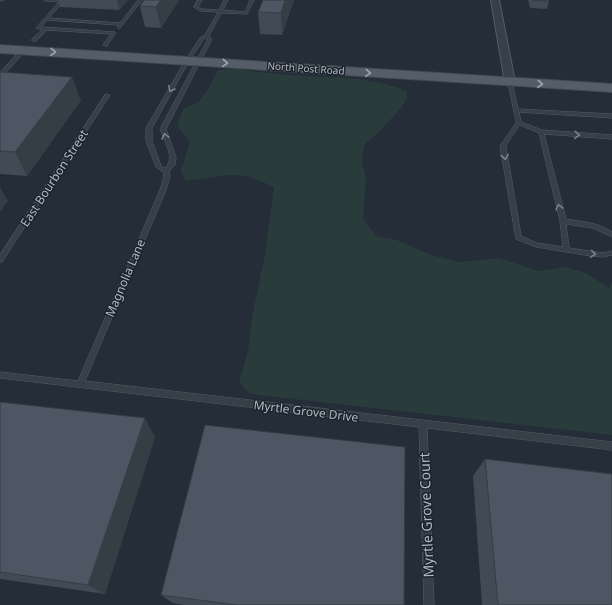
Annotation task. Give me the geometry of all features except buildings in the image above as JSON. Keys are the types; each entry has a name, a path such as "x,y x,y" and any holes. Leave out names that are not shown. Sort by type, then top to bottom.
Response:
{"main road":[{"name":"North Post Road","path":"0,38 105,44 196,56"},
{"name":"North Post Road","path":"0,49 196,56 509,76 612,88"},
{"name":"North Post Road","path":"509,76 612,77"}],"street":[{"path":"495,0 509,76"}],"lane":[{"path":"46,0 62,1 38,28 114,33"},
{"path":"105,44 140,0"},
{"path":"200,0 196,7 197,9 246,13 252,0"},
{"path":"196,56 201,39 207,36 226,0"},
{"path":"46,19 121,24"},
{"path":"34,40 46,28"},
{"path":"166,171 159,167 149,141 149,128 196,56 210,39 207,36"},
{"path":"0,76 24,50"},
{"name":"Magnolia Lane","path":"80,384 163,190 166,171 172,165 173,157 163,129 196,56"},
{"path":"509,76 518,123 504,146 518,237 536,245 603,255 612,253"},
{"name":"East Bourbon Street","path":"0,260 108,95"},
{"path":"516,110 612,116"},
{"path":"518,123 541,132 612,137"},
{"path":"541,132 563,221 566,249"},
{"path":"563,221 594,225 604,229 612,235"},
{"name":"Myrtle Grove Drive","path":"0,375 612,446"},
{"name":"Myrtle Grove Court","path":"423,425 429,605"}],"shaded area":[{"path":"236,69 289,75 357,79 394,86 407,91 407,98 402,107 379,132 365,144 362,160 366,179 363,218 376,236 397,240 431,255 460,262 499,258 539,271 565,267 586,273 609,288 612,283 612,435 250,394 239,382 248,351 253,312 265,255 274,187 248,176 228,175 186,181 181,171 190,142 177,126 183,109 198,102 207,91 218,70"}]}
